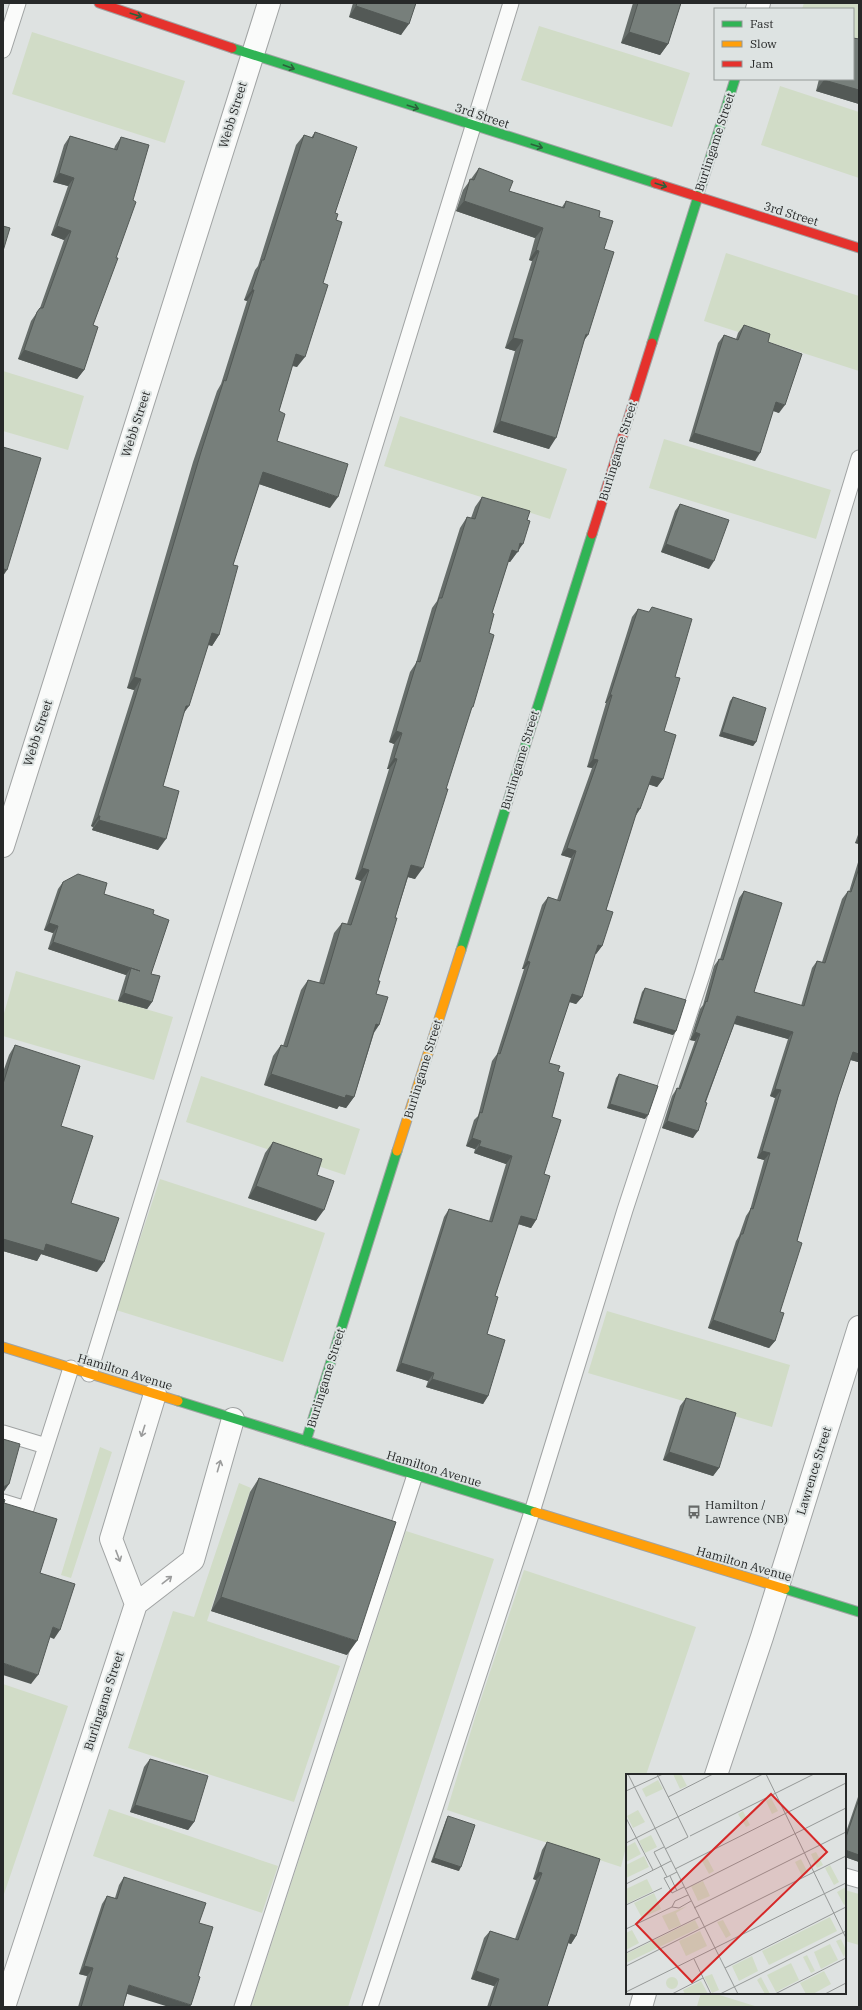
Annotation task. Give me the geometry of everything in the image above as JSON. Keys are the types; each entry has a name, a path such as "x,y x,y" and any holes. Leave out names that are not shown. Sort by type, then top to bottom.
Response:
{"street":[{"name":"3rd Street","path":"99,3 294,69 859,248"},
{"name":"Webb Street","path":"3,846 269,3"},
{"name":"Burlingame Street","path":"306,1441 735,80"},
{"name":"Lawrence Street","path":"716,1774 859,1327"},
{"name":"Hamilton Avenue","path":"3,1346 415,1476 859,1612"},
{"path":"155,1394 111,1539 136,1604 192,1560 234,1419"},
{"name":"Burlingame Street","path":"4,2007 136,1604"},
{"path":"641,2007 645,1994"}],"lane":[{"path":"3,50 18,3"},
{"path":"89,1374 472,125 511,3"},
{"path":"370,2007 532,1512 625,1210 702,975 859,458"},
{"path":"3,1502 26,1509 71,1368"},
{"path":"3,1433 46,1446"},
{"path":"242,2007 415,1476"},
{"path":"846,1876 859,1880"}],"green space":[{"path":"804,3 859,3 859,48 854,46 854,8 802,8"},
{"path":"539,26 690,73 672,127 521,80"},
{"path":"32,32 185,81 165,143 12,94"},
{"path":"780,86 859,112 859,178 761,145"},
{"path":"726,253 859,296 859,371 704,321"},
{"path":"3,371 84,396 68,450 3,431"},
{"path":"400,416 567,469 550,519 384,466"},
{"path":"664,439 831,490 816,539 649,488"},
{"path":"16,971 173,1017 154,1080 3,1036 3,1017"},
{"path":"201,1076 360,1129 345,1175 186,1122"},
{"path":"160,1179 325,1233 283,1362 116,1310"},
{"path":"607,1311 790,1365 772,1427 588,1373"},
{"path":"100,1447 112,1452 71,1578 61,1575"},
{"path":"239,1483 251,1488 207,1621 340,1666 294,1802 128,1748 173,1611 194,1617"},
{"path":"406,1531 494,1559 348,2007 251,2007"},
{"path":"524,1570 696,1627 646,1774 626,1774 626,1847 621,1867 447,1810 477,1711"},
{"path":"3,1684 68,1706 3,1897"},
{"path":"109,1809 278,1866 262,1913 93,1856"},
{"path":"846,1890 859,1894 859,1945 846,1941"},
{"path":"701,1994 716,1994 758,2007 699,2007 697,2006"}],"building":[{"path":"357,3 416,3 409,24 356,6"},
{"path":"638,3 681,3 668,44 629,32"},
{"path":"854,38 859,39 859,90 824,80 854,80"},
{"path":"315,132 357,147 335,213 338,214 336,220 342,222 323,283 328,285 305,357 296,354 279,411 285,414 277,441 348,464 338,497 263,472 233,565 238,566 219,635 212,633 189,706 186,706 163,786 179,791 166,839 99,820 100,816 98,816 141,679 134,677 201,452 224,380 226,381 254,290 252,290 262,260 264,260 304,135 313,138"},
{"path":"70,136 117,150 121,137 149,145 133,200 136,202 116,258 118,258 93,325 98,327 84,370 24,350 37,312 40,308 43,308 71,231 57,226 74,178 59,173"},
{"path":"479,168 513,181 509,191 564,208 566,201 600,211 599,217 613,221 604,249 614,252 588,335 586,334 556,438 500,421 523,340 513,338 539,251 536,250 543,228 464,201 470,179 474,180"},
{"path":"3,226 10,228 3,251"},
{"path":"744,325 770,334 768,342 802,354 785,405 776,402 760,453 694,433 724,335 738,340"},
{"path":"3,447 41,458 7,570 4,569 3,572"},
{"path":"482,497 530,511 527,520 530,521 523,544 520,543 518,552 512,550 492,613 494,614 489,633 494,635 423,868 411,865 395,918 397,918 378,981 380,981 376,994 388,997 379,1025 376,1024 354,1097 346,1095 345,1098 271,1074 281,1045 287,1047 308,980 324,984 342,923 351,925 369,870 362,868 397,759 394,758 402,733 396,731 417,661 420,662 439,598 442,598 467,517 475,519"},
{"path":"680,504 729,520 714,561 666,544"},
{"path":"652,607 692,619 675,677 680,678 664,731 676,735 663,779 652,776 640,809 638,808 606,910 613,912 602,946 598,945 582,997 572,994 549,1063 560,1066 558,1071 564,1073 552,1117 561,1120 544,1174 550,1176 536,1220 521,1216 495,1296 498,1297 487,1334 505,1340 488,1396 432,1379 434,1373 401,1363 449,1209 492,1222 512,1156 479,1146 481,1141 472,1138 480,1112 482,1113 498,1053 500,1054 530,962 527,961 548,897 560,901 576,851 567,848 598,760 593,759 612,695 610,695 638,609 649,612"},
{"path":"733,697 766,708 756,742 722,732"},
{"path":"859,868 859,1054 853,1052 838,1097 797,1241 802,1243 780,1312 784,1313 775,1341 713,1320 741,1234 743,1234 751,1208 753,1209 770,1153 762,1151 781,1090 775,1089 793,1032 737,1016 705,1102 707,1103 698,1131 667,1121 677,1088 680,1089 700,1034 695,1032 706,1001 707,1002 719,959 723,960 744,891 782,903 754,992 804,1006 817,961 825,963 848,891 851,892"},
{"path":"78,874 107,883 104,894 154,910 153,914 169,920 151,974 160,976 152,1002 124,993 131,968 53,942 58,926 49,923 63,882"},
{"path":"645,988 686,1000 676,1031 635,1019"},
{"path":"15,1045 80,1066 61,1126 93,1136 71,1203 119,1218 104,1262 46,1244 44,1251 3,1239 3,1084"},
{"path":"619,1074 658,1086 648,1115 610,1104"},
{"path":"273,1142 322,1159 317,1175 334,1181 324,1210 256,1186"},
{"path":"686,1398 736,1413 719,1468 669,1452"},
{"path":"3,1439 20,1444 9,1484 3,1487"},
{"path":"259,1478 396,1522 357,1641 221,1597"},
{"path":"3,1498 5,1500 4,1503 57,1519 40,1573 75,1584 60,1630 53,1627 38,1675 3,1663"},
{"path":"150,1759 208,1776 194,1822 135,1805"},
{"path":"859,1799 859,1855 846,1850 846,1837"},
{"path":"448,1816 475,1825 461,1867 434,1858"},
{"path":"547,1842 600,1859 576,1936 571,1934 547,2007 490,2007 499,1979 476,1971 490,1931 518,1940 542,1873 538,1872"},
{"path":"124,1877 206,1903 199,1923 213,1927 191,2005 129,1985 123,2007 81,2007 93,1968 84,1966 107,1896 117,1899"}],"traffic: fast":[{"path":"232,48 655,183"},
{"path":"652,343 735,80"},
{"path":"461,950 592,534"},
{"path":"306,1441 397,1151"},
{"path":"178,1401 535,1512"},
{"path":"785,1589 859,1612"}],"traffic: slow":[{"path":"397,1151 461,950"},
{"path":"3,1347 178,1401"},
{"path":"535,1512 785,1589"}],"traffic: jam":[{"path":"99,3 232,48"},
{"path":"655,183 859,248"},
{"path":"592,534 652,343"}],"place":[{"name":"Hamilton / Lawrence (NB)","path":"694,1512"}]}
